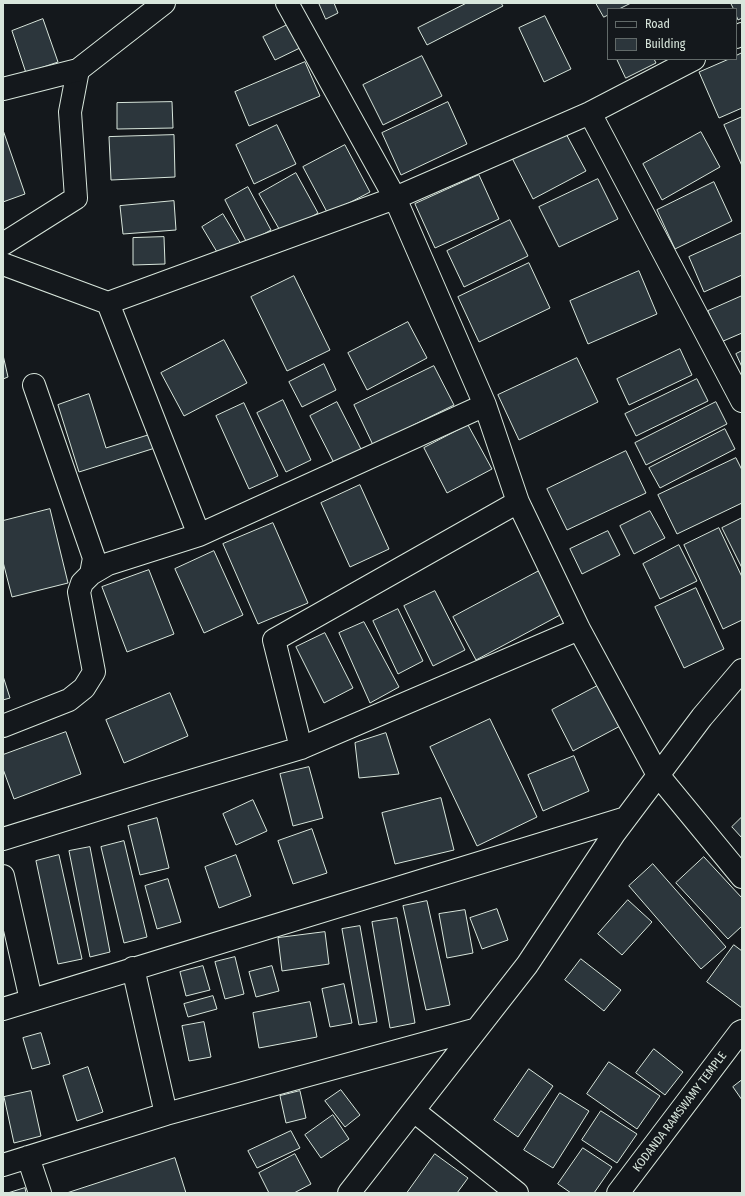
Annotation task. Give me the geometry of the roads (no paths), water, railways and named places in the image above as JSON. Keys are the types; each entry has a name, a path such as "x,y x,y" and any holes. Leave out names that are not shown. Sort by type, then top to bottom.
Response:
{"street":[{"path":"3,88 78,70 164,3"},
{"path":"287,3 395,198 484,405 518,502 579,628 658,775 742,877"},
{"path":"3,264 108,303 395,198 590,113 692,60"},
{"path":"3,244 76,198 70,112 78,70"},
{"path":"590,113 742,401"},
{"path":"108,303 198,535"},
{"path":"34,385 94,558 91,574"},
{"path":"3,726 69,700 84,688 94,672 78,592 82,583 91,574 108,564 198,535 484,405"},
{"path":"302,748 274,640 518,502"},
{"path":"3,839 302,748 579,628"},
{"path":"349,1193 527,965 614,834 702,717 742,670"},
{"path":"3,1009 626,818"},
{"path":"3,876 31,1000"},
{"path":"133,968 166,1114"},
{"path":"3,1165 166,1114 477,1030"},
{"name":"KODANDA RAMSWAMY TEMPLE","path":"618,1193 742,1031"},
{"path":"414,1111 518,1193"},
{"path":"28,1157 40,1193"}]}
